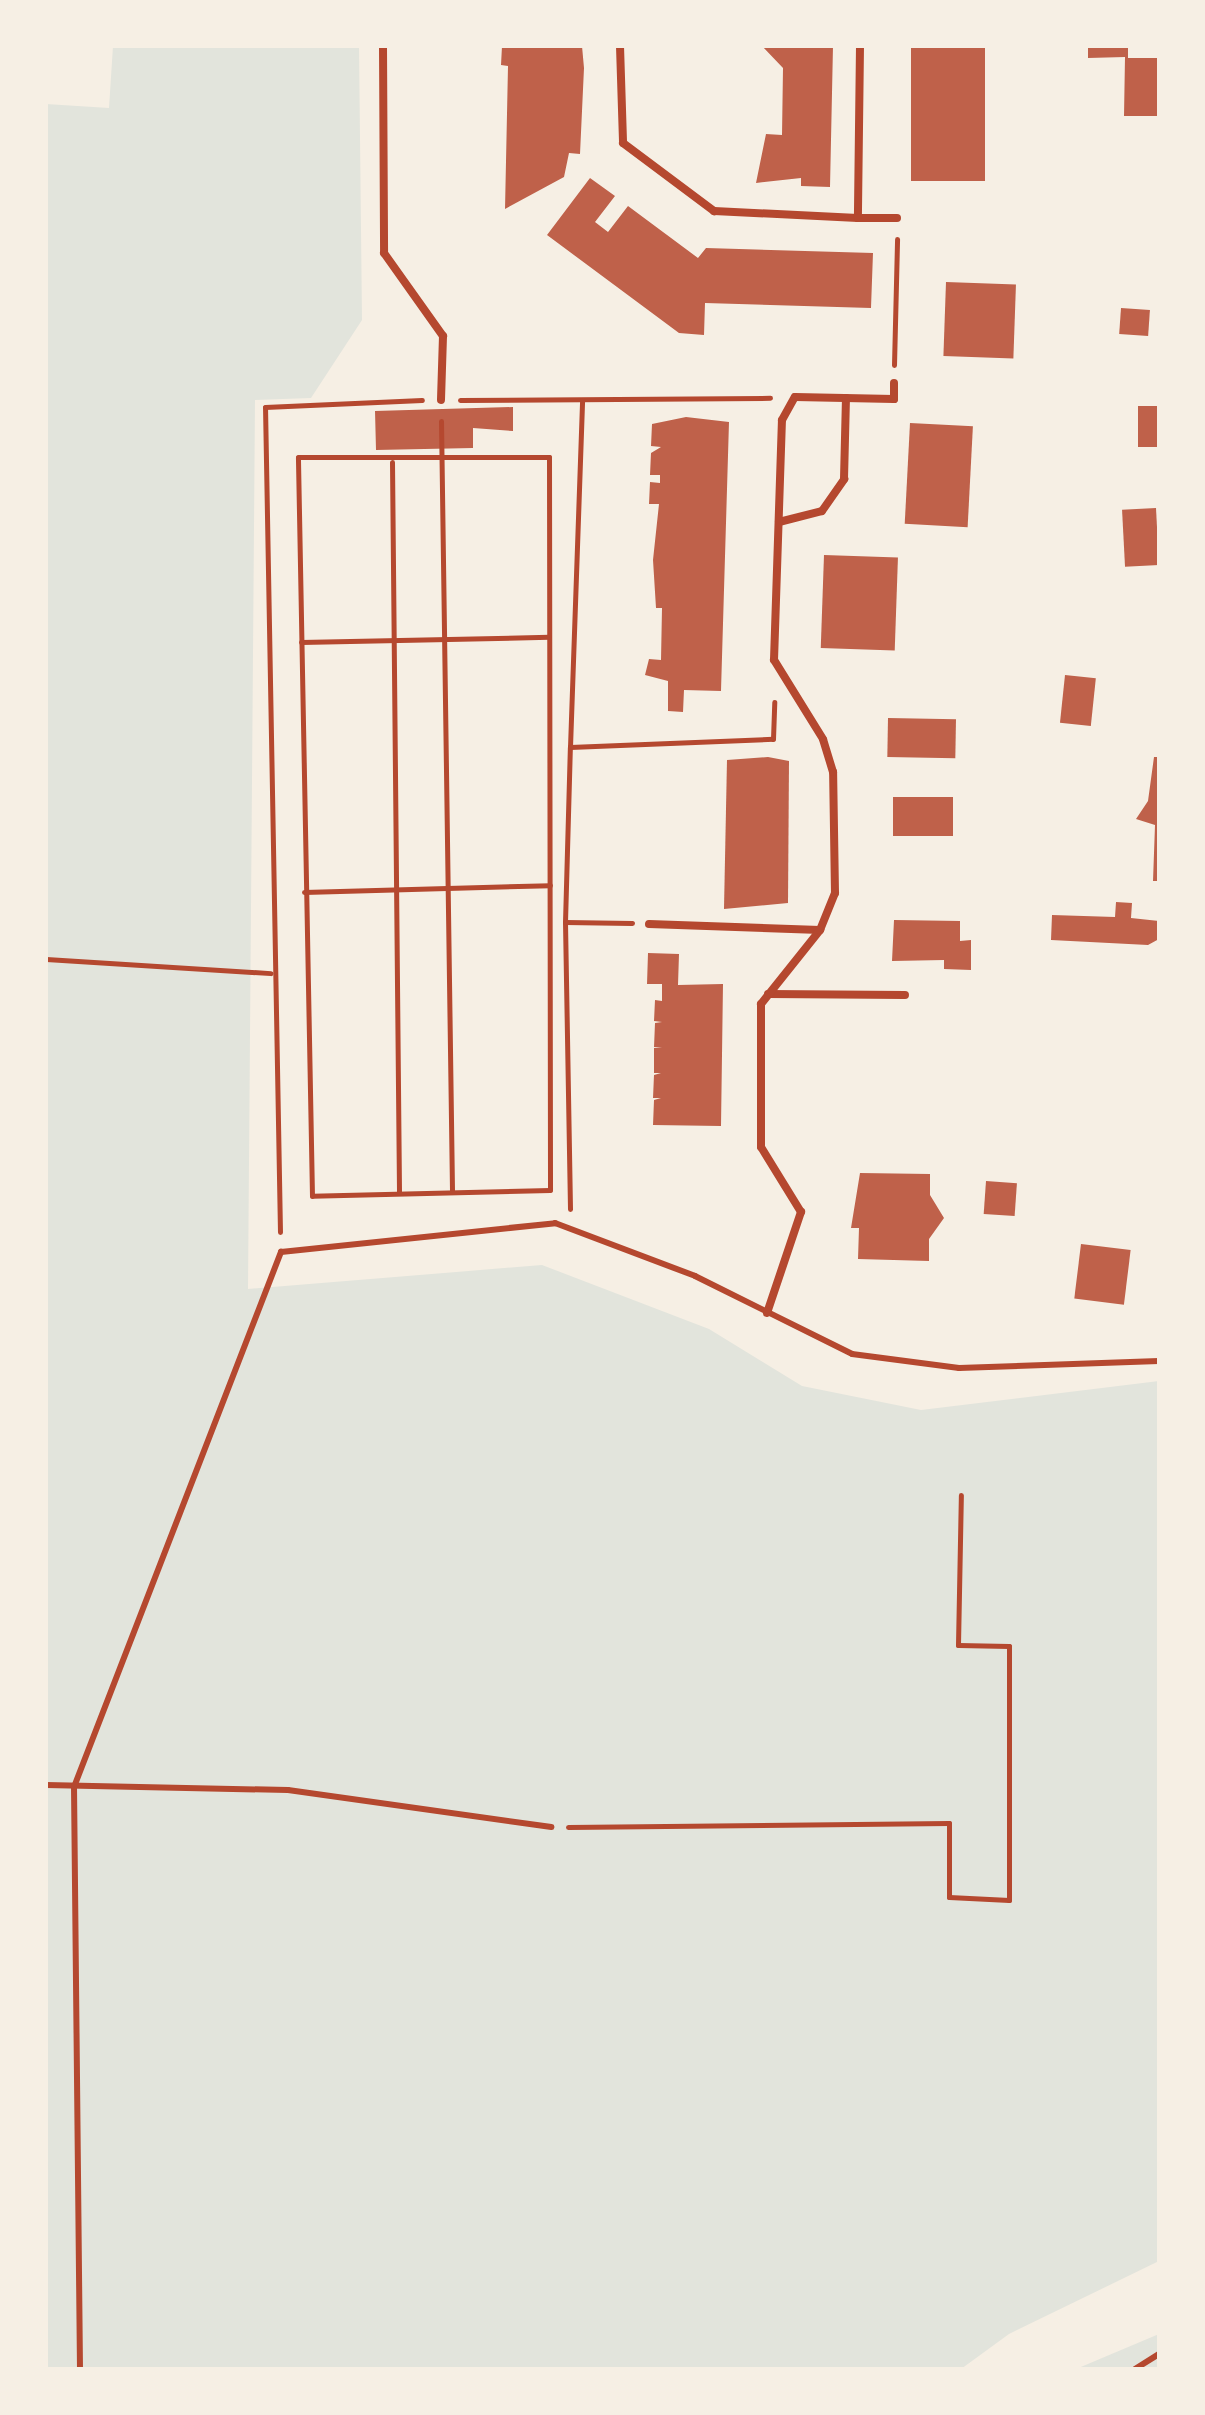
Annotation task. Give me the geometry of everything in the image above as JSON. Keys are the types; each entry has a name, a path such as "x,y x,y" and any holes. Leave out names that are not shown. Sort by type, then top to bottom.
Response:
{"street":[{"path":"383,46 384,253 443,336 441,400"},
{"path":"620,46 623,143 714,211 897,218"},
{"path":"858,218 860,46"},
{"path":"767,1313 801,1224 797,1199 761,1147 758,1127 761,1004 820,930 835,893 833,772 823,739 774,660 782,420 795,397 894,399 894,383"},
{"path":"779,522 822,511 844,479 846,398"},
{"path":"649,924 820,930"},
{"path":"768,994 905,995"}],"lane":[{"path":"80,2369 74,1787 281,1252 570,1225 767,1313 825,1345 889,1363 999,1368 1159,1361"},
{"path":"46,1785 288,1790 551,1827"},
{"path":"1135,2369 1159,2354"}],"path":[{"path":"894,383 897,218"},
{"path":"281,1252 271,973 265,407 441,400 795,397"},
{"path":"441,400 452,1191"},
{"path":"570,1225 565,922 582,400"},
{"path":"298,457 392,462 549,457 550,1190 312,1196 298,457"},
{"path":"392,462 399,1193"},
{"path":"301,642 549,637"},
{"path":"570,747 773,739 774,660"},
{"path":"304,892 550,885"},
{"path":"565,922 649,924"},
{"path":"46,959 271,973"},
{"path":"551,1827 949,1823 949,1897 1009,1900 1009,1646 958,1645 961,1495"}],"shaded area":[{"path":"113,46 359,46 362,320 311,398 255,400 248,1289 542,1265 709,1329 802,1386 921,1410 1159,1381 1159,2261 1009,2334 961,2369 46,2369 46,104 109,108"},
{"path":"1159,2334 1159,2369 1076,2369"}],"building":[{"path":"502,46 582,46 584,68 580,154 569,153 564,177 505,209 508,66 501,65"},
{"path":"762,46 833,46 830,187 801,186 801,178 756,183 766,134 782,135 783,68"},
{"path":"911,46 985,46 985,181 911,181"},
{"path":"1088,46 1128,46 1128,58 1159,58 1159,116 1124,116 1125,57 1088,58"},
{"path":"590,178 615,196 595,222 608,232 628,206 698,258 706,248 873,253 871,308 705,303 704,335 679,333 547,235"},
{"path":"946,282 1016,284 1013,358 943,356"},
{"path":"1121,308 1150,310 1148,336 1119,334"},
{"path":"1138,406 1159,406 1159,447 1138,447"},
{"path":"513,407 513,431 473,428 473,448 376,450 375,411"},
{"path":"686,417 729,422 721,691 684,690 683,712 668,711 668,681 645,675 649,659 661,660 662,608 656,608 653,560 659,504 649,504 650,482 660,483 660,475 650,475 651,453 661,447 651,446 652,424"},
{"path":"910,423 973,426 968,527 905,524"},
{"path":"1156,508 1159,565 1125,567 1122,510"},
{"path":"824,555 898,558 895,651 821,648"},
{"path":"1065,675 1096,678 1091,726 1060,723"},
{"path":"888,718 956,719 955,758 887,757"},
{"path":"768,757 789,761 788,903 724,909 727,760"},
{"path":"1154,757 1159,757 1159,881 1153,881 1155,825 1136,819 1148,801"},
{"path":"893,797 953,797 953,836 893,836"},
{"path":"1116,902 1132,903 1131,918 1159,921 1159,939 1148,945 1051,940 1052,915 1115,917"},
{"path":"894,920 960,921 960,941 971,940 971,970 944,969 944,960 892,961"},
{"path":"648,953 679,954 678,985 723,984 721,1126 653,1125 654,1100 661,1098 653,1098 654,1075 661,1073 654,1073 654,1048 662,1047 654,1047 655,1023 662,1022 654,1021 655,1000 662,1001 662,984 647,984"},
{"path":"860,1173 930,1174 930,1195 944,1218 929,1239 929,1261 858,1259 859,1228 851,1228"},
{"path":"986,1181 1017,1183 1015,1216 984,1214"},
{"path":"1081,1244 1131,1250 1124,1305 1074,1299"}]}
